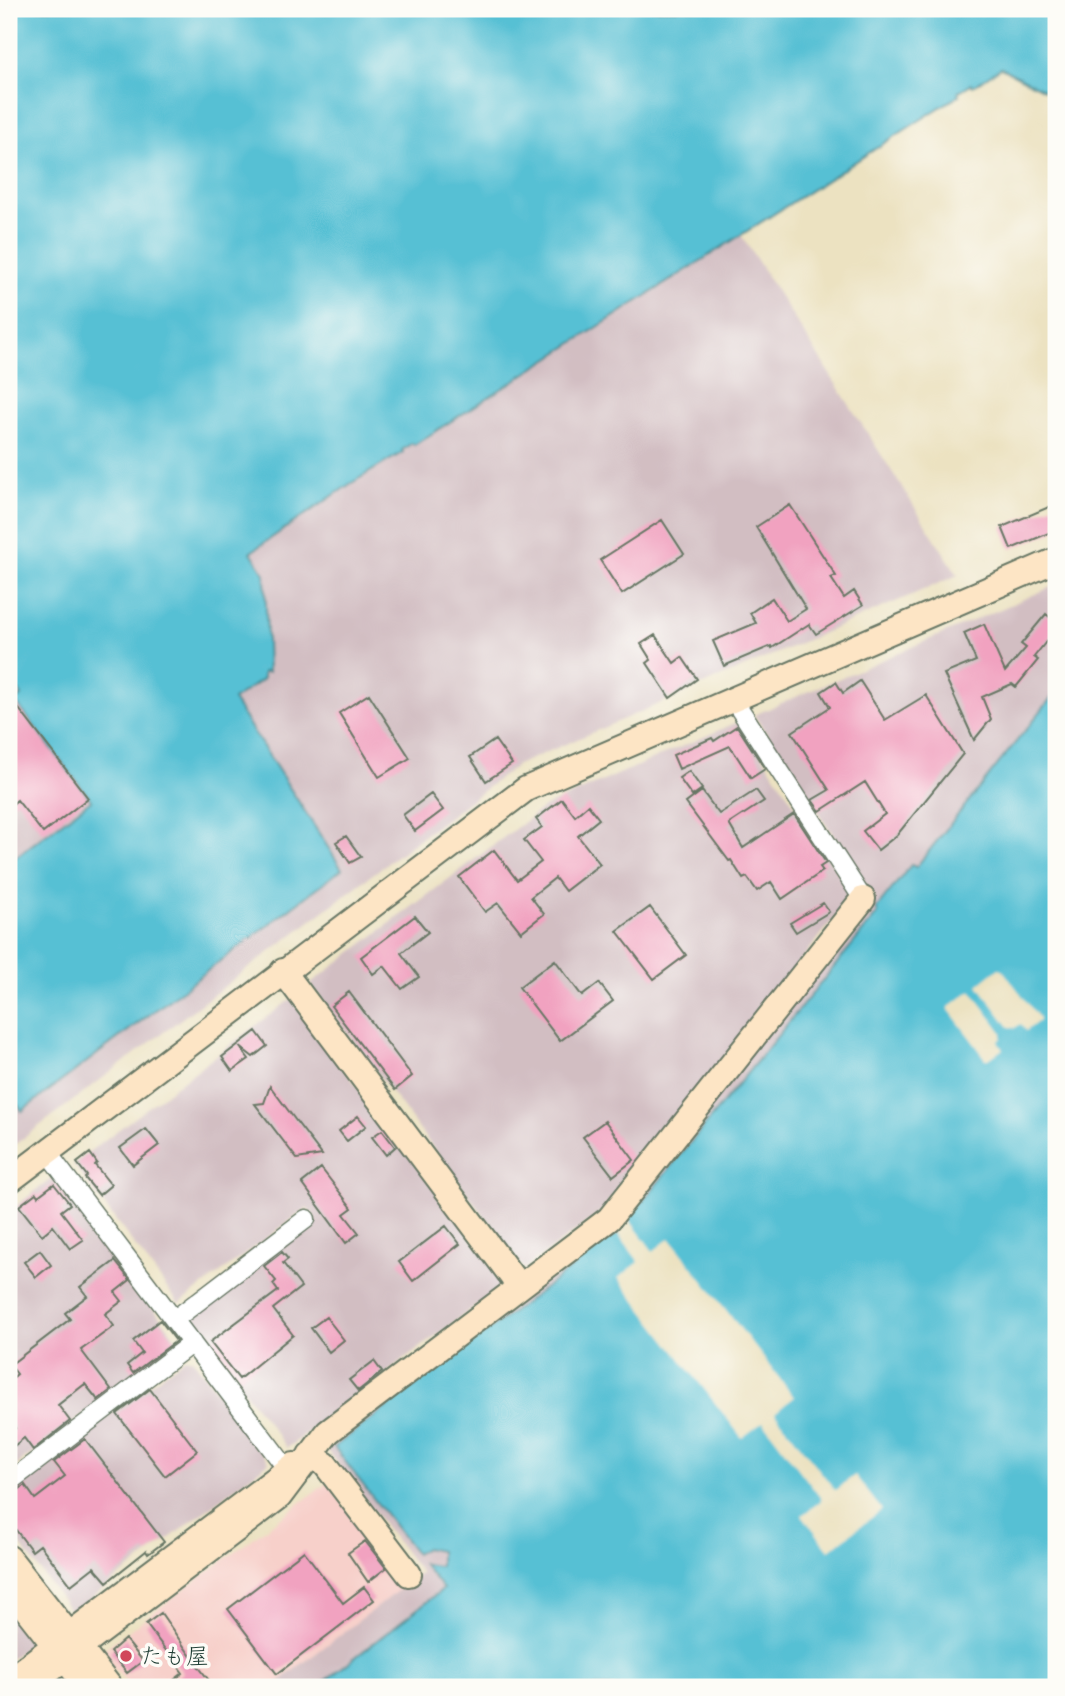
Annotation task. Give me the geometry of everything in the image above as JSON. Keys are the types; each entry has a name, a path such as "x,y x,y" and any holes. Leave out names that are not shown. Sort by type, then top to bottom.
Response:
{"street":[{"path":"9,1181 527,789 1056,559"},
{"path":"9,1680 67,1647 279,1497 328,1432 609,1219 863,899 733,699"},
{"path":"284,971 519,1286"},
{"path":"47,1152 287,1469"},
{"path":"175,1319 306,1219"},
{"path":"9,1482 192,1343"},
{"path":"28,1687 67,1647 287,1469 310,1455"},
{"path":"310,1455 325,1464 409,1574"},
{"path":"9,1558 67,1647 87,1687"},
{"path":"9,1587 110,1687"}],"shaded area":[{"path":"741,235 958,575 517,765 9,1149 9,1093 22,1111 233,699 263,679 263,672 268,672 265,574 251,552 412,443 414,445"},
{"path":"1056,585 1056,692 915,868 911,865 898,881 876,909 879,912 629,1219 617,1233 335,1446 416,1554 425,1548 440,1551 440,1566 424,1564 443,1589 317,1687 272,1687 421,1573 323,1445 612,1226 874,897 754,715"},
{"path":"9,678 22,695 15,701 92,800 9,862"},
{"path":"740,721 853,895 598,1215 524,1269 310,984 544,807"},
{"path":"291,999 506,1283 287,1448 188,1317 316,1219 307,1208 179,1304 73,1164"},
{"path":"54,1177 179,1342 9,1471 9,1211"},
{"path":"185,1358 192,1358 269,1462 72,1613 9,1530 9,1491"},
{"path":"327,1483 406,1585 272,1687 131,1687 100,1652"},
{"path":"9,1614 31,1643 9,1660"}],"water":[{"path":"9,9 1056,9 1056,96 1001,68 973,86 971,84 958,92 959,95 414,445 412,443 402,450 403,452 350,484 251,552 265,574 268,672 263,672 263,679 233,700 342,869 22,1111 9,1093 9,862 91,800 15,701 22,695 9,678"},
{"path":"1056,692 1056,1687 317,1687 443,1589 423,1564 440,1566 440,1551 425,1548 416,1554 334,1447 615,1235 878,913 876,909 911,865 916,867"}],"pier":[{"path":"999,968 1039,1018 1039,1021 1026,1031 1021,1024 1015,1028 1009,1027 978,985"},
{"path":"971,990 1002,1032 1002,1038 998,1042 1003,1049 989,1059 986,1059 949,1010 949,1007"},
{"path":"629,1219 653,1251 670,1238 794,1397 775,1413 835,1490 855,1475 882,1510 829,1550 802,1515 822,1500 763,1422 742,1438 618,1278 639,1262 617,1233"}],"building":[{"path":"1056,504 1056,530 1011,549 1002,527"},
{"path":"790,505 836,576 831,578 844,598 854,591 863,605 816,634 809,624 772,648 771,646 724,666 713,641 756,623 750,613 772,598 787,621 806,609 756,527"},
{"path":"662,520 684,554 622,594 600,560"},
{"path":"1046,614 1056,622 1056,629 1034,657 1038,660 1016,687 1012,684 982,697 991,719 974,740 944,674 976,661 964,633 984,624 1005,672 1026,648 1021,644"},
{"path":"655,635 674,663 682,657 697,679 670,698 647,663 651,660 641,644"},
{"path":"860,681 885,720 926,695 963,754 897,835 878,850 863,831 885,814 865,782 820,811 812,800 829,790 792,732 830,707 821,692 836,682 843,693"},
{"path":"369,694 410,758 379,777 339,713"},
{"path":"9,696 88,798 43,833 17,800 9,807"},
{"path":"737,726 765,769 751,778 730,746 679,769 673,755 712,738 714,741"},
{"path":"495,740 512,764 486,781 470,757"},
{"path":"689,771 702,789 692,796 679,778"},
{"path":"756,790 764,801 729,824 743,848 794,814 826,863 820,867 823,871 782,899 771,882 757,891 747,877 743,879 686,803 702,791 719,814"},
{"path":"431,794 443,810 415,831 403,815"},
{"path":"562,799 575,816 588,805 599,819 578,836 600,864 565,891 555,878 531,897 544,914 521,932 498,903 485,912 459,877 494,850 517,880 541,862 524,840 542,827 536,819"},
{"path":"346,836 361,857 350,863 336,842"},
{"path":"823,903 829,912 796,932 790,923"},
{"path":"650,907 686,955 654,979 617,931"},
{"path":"415,916 428,932 401,953 419,977 402,989 384,966 373,974 361,957"},
{"path":"555,960 582,996 599,983 613,1001 560,1041 519,987"},
{"path":"349,992 412,1076 395,1090 331,1006"},
{"path":"256,1031 267,1046 253,1057 239,1046 249,1059 232,1071 222,1057"},
{"path":"270,1086 322,1155 297,1159 255,1104 264,1103"},
{"path":"358,1116 366,1126 347,1141 339,1131"},
{"path":"605,1121 634,1160 613,1176 583,1137"},
{"path":"146,1129 159,1145 133,1165 120,1148"},
{"path":"382,1130 395,1147 386,1155 372,1137"},
{"path":"90,1153 97,1163 95,1165 111,1185 99,1195 77,1163"},
{"path":"321,1168 352,1208 344,1214 359,1233 346,1243 302,1183"},
{"path":"54,1184 70,1204 61,1211 83,1240 70,1249 53,1226 42,1235 19,1206"},
{"path":"446,1226 460,1244 413,1281 399,1262"},
{"path":"40,1250 51,1265 36,1277 24,1262"},
{"path":"282,1252 288,1259 283,1263 301,1287 273,1309 293,1335 239,1379 210,1342 278,1291 273,1284 276,1281 264,1266"},
{"path":"115,1261 130,1280 115,1292 122,1301 105,1314 114,1326 81,1350 111,1390 98,1400 85,1384 58,1405 70,1421 33,1450 24,1438 9,1450 9,1433 15,1428 9,1420 9,1381 17,1374 10,1365 70,1319 65,1313 87,1296 80,1287"},
{"path":"326,1317 344,1340 329,1352 311,1328"},
{"path":"160,1320 176,1341 133,1373 127,1365 142,1353 133,1341"},
{"path":"374,1361 382,1372 358,1391 349,1380"},
{"path":"150,1389 197,1451 165,1476 117,1414"},
{"path":"85,1439 164,1542 148,1554 146,1551 107,1582 94,1567 71,1585 40,1545 32,1551 9,1521 9,1497 25,1485 35,1499 65,1476 54,1462"},
{"path":"365,1541 386,1568 368,1582 348,1553"},
{"path":"304,1551 343,1603 364,1587 374,1600 277,1674 228,1609"},
{"path":"161,1613 214,1687 165,1687 183,1673 146,1624"},
{"name":"たも屋","path":"125,1639 143,1661 127,1673 110,1652"}],"place":[{"name":"たも屋","path":"126,1656"}]}
